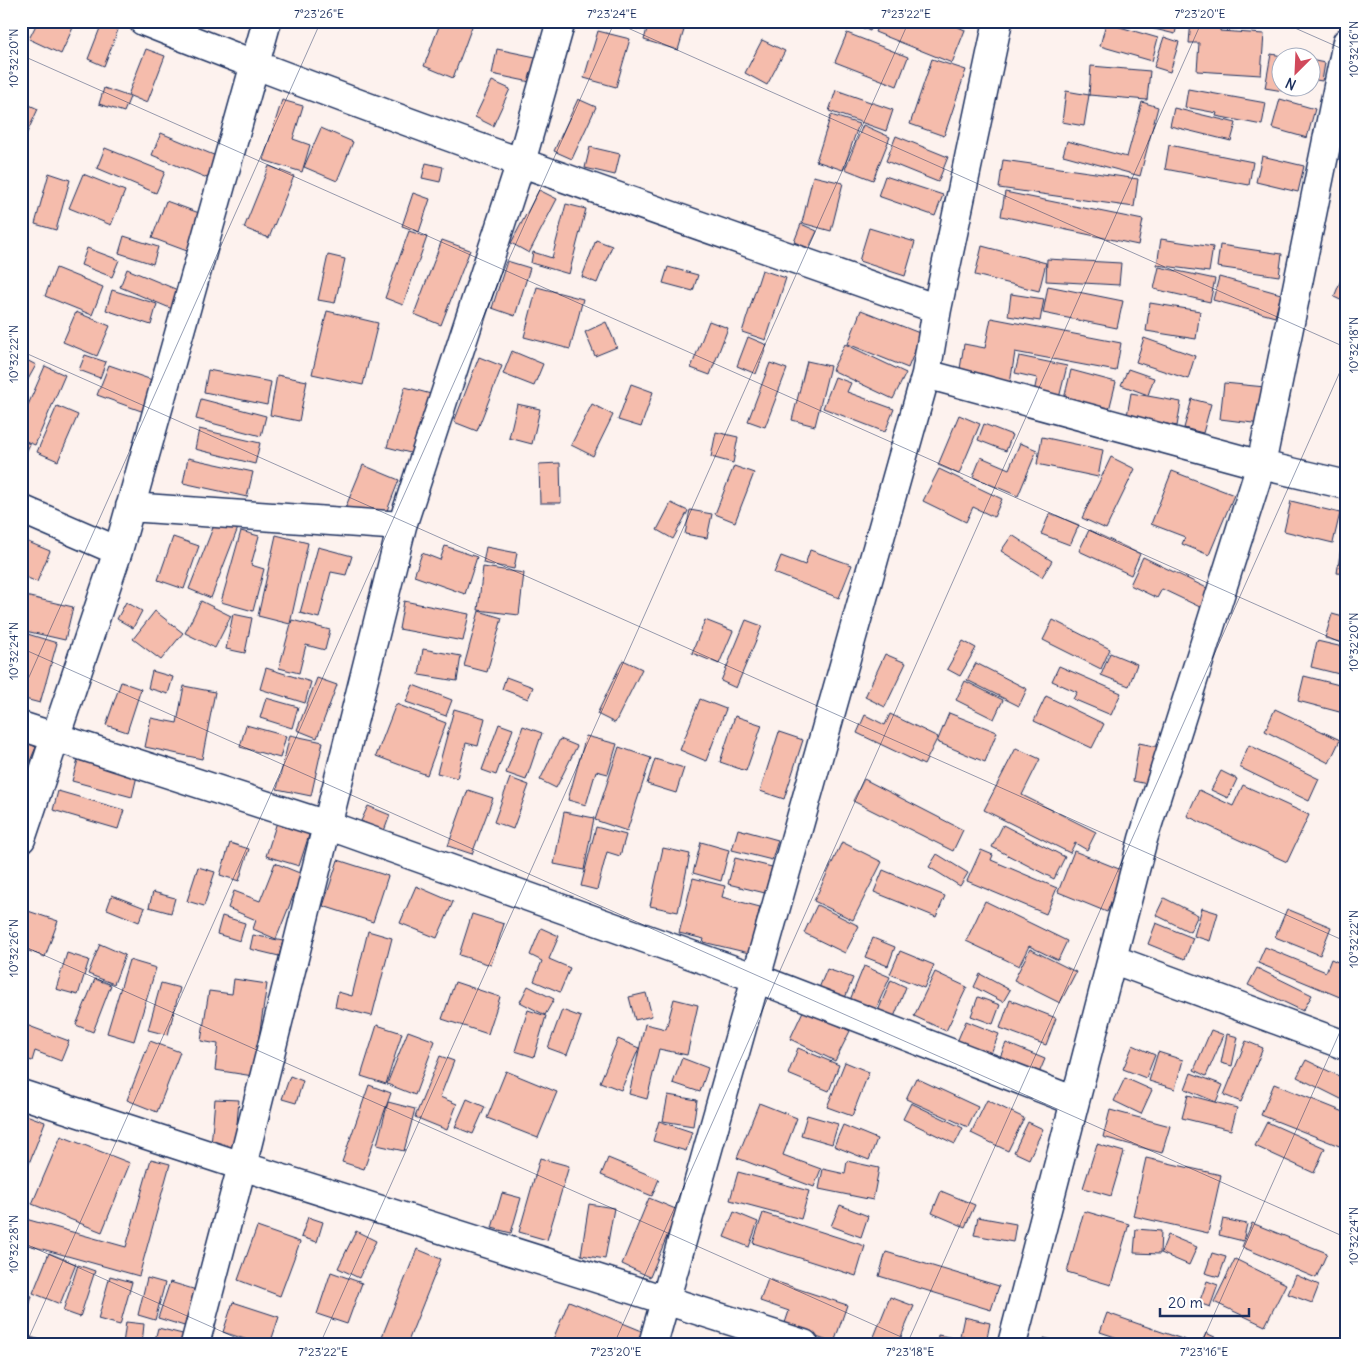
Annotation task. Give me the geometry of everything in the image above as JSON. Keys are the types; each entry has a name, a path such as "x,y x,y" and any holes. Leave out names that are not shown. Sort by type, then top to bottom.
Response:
{"street":[{"path":"143,21 254,66 937,309"},
{"path":"21,839 118,551 267,21"},
{"path":"195,1344 242,1166 402,526 520,162 561,21"},
{"path":"653,1344 926,374 937,309 998,21"},
{"path":"1012,1344 1143,840 1261,465 1347,42"},
{"path":"926,374 1261,465 1347,485"},
{"path":"130,507 402,526"},
{"path":"21,510 118,551"},
{"path":"21,726 327,825 756,978 1075,1101"},
{"path":"1112,959 1347,1046"},
{"path":"21,1094 804,1344"}],"building":[{"path":"21,21 29,21 21,42"},
{"path":"38,21 76,21 61,54 29,39"},
{"path":"441,21 474,21 453,78 424,66"},
{"path":"613,21 644,21 641,30"},
{"path":"649,21 684,30 678,50 644,40"},
{"path":"845,21 874,21 870,31"},
{"path":"880,21 944,21 965,30 952,63 875,32"},
{"path":"1130,21 1178,21 1175,34 1130,23"},
{"path":"1191,21 1221,21 1220,31 1264,34 1261,75 1197,71 1199,43 1189,43"},
{"path":"102,23 118,30 104,66 88,59"},
{"path":"1106,23 1158,38 1152,61 1100,46"},
{"path":"598,31 630,39 616,87 584,78"},
{"path":"847,33 908,57 897,86 835,62"},
{"path":"1164,37 1179,42 1170,72 1154,67"},
{"path":"762,40 785,51 767,85 745,73"},
{"path":"146,49 165,56 147,103 128,95"},
{"path":"497,49 545,59 540,84 492,74"},
{"path":"932,59 966,70 944,136 910,124"},
{"path":"1270,60 1270,89 1265,88"},
{"path":"1320,62 1325,63 1322,81 1320,81"},
{"path":"1091,66 1150,71 1147,100 1089,95"},
{"path":"492,81 510,89 493,126 475,117"},
{"path":"104,88 130,97 124,112 99,104"},
{"path":"1188,89 1266,103 1262,125 1216,116 1217,113 1185,107"},
{"path":"836,90 893,110 886,131 829,111"},
{"path":"1066,91 1089,95 1084,126 1062,122"},
{"path":"578,99 596,107 572,159 554,151"},
{"path":"1280,99 1315,109 1307,138 1272,128"},
{"path":"282,100 303,106 293,139 310,145 302,172 263,160"},
{"path":"1142,102 1158,107 1140,176 1063,155 1067,141 1127,157"},
{"path":"25,103 38,109 25,137 21,135 21,112"},
{"path":"1174,108 1236,123 1231,141 1170,126"},
{"path":"831,115 859,124 843,170 816,161"},
{"path":"863,125 890,137 873,180 845,169"},
{"path":"321,128 353,142 337,181 304,167"},
{"path":"161,133 216,156 207,178 152,155"},
{"path":"896,136 948,157 938,182 886,161"},
{"path":"1169,145 1253,162 1249,185 1165,169"},
{"path":"590,147 620,154 615,175 585,168"},
{"path":"105,148 165,172 156,193 97,168"},
{"path":"1262,156 1304,166 1298,192 1256,182"},
{"path":"1003,160 1138,179 1134,207 999,188"},
{"path":"426,163 443,167 440,182 422,178"},
{"path":"269,166 294,176 269,238 244,228"},
{"path":"49,173 70,180 56,230 35,224"},
{"path":"83,174 125,191 111,225 69,208"},
{"path":"813,176 843,183 831,231 802,223"},
{"path":"885,176 943,195 935,216 878,196"},
{"path":"539,190 557,199 529,253 511,243"},
{"path":"1005,192 1143,220 1138,245 1001,216"},
{"path":"413,193 430,199 419,232 402,226"},
{"path":"166,201 202,214 187,251 152,238"},
{"path":"566,204 586,209 569,274 531,263 533,252 552,258"},
{"path":"801,224 817,231 809,248 794,242"},
{"path":"869,228 915,242 905,276 859,261"},
{"path":"409,231 427,237 403,305 385,298"},
{"path":"124,236 158,247 153,264 119,253"},
{"path":"1161,239 1213,247 1209,272 1157,265"},
{"path":"442,240 470,250 441,325 414,314"},
{"path":"596,240 612,246 597,283 582,277"},
{"path":"1220,245 1282,254 1279,276 1217,267"},
{"path":"982,246 1046,263 1039,291 975,275"},
{"path":"87,248 119,260 112,277 81,265"},
{"path":"328,255 345,259 335,303 318,300"},
{"path":"1047,259 1121,263 1119,285 1046,281"},
{"path":"507,261 530,268 515,316 492,308"},
{"path":"668,267 698,275 693,291 663,283"},
{"path":"1159,267 1215,279 1210,302 1154,289"},
{"path":"56,268 103,287 92,315 45,296"},
{"path":"127,269 185,293 177,311 120,287"},
{"path":"762,270 786,278 766,340 742,332"},
{"path":"1344,272 1347,274 1347,303 1334,297"},
{"path":"1219,277 1281,294 1275,317 1213,300"},
{"path":"1048,286 1123,301 1117,328 1043,313"},
{"path":"537,287 583,299 570,349 524,337"},
{"path":"112,290 157,304 151,325 106,310"},
{"path":"1011,294 1044,299 1040,321 1008,316"},
{"path":"1150,303 1200,311 1196,339 1146,331"},
{"path":"861,310 922,334 908,368 848,344"},
{"path":"327,311 378,323 363,385 312,374"},
{"path":"76,312 110,326 97,356 63,342"},
{"path":"991,318 1121,343 1116,371 1015,352 1010,384 959,375 964,344 985,348"},
{"path":"709,321 728,328 710,375 691,368"},
{"path":"606,322 617,347 595,356 585,332"},
{"path":"748,337 767,345 756,374 737,366"},
{"path":"1144,338 1195,356 1188,379 1136,362"},
{"path":"845,344 906,373 893,399 832,370"},
{"path":"512,351 543,364 534,386 503,374"},
{"path":"85,355 106,362 100,378 79,370"},
{"path":"1019,356 1067,366 1059,398 1034,392 1037,378 1015,373"},
{"path":"21,357 36,365 21,392"},
{"path":"479,357 502,366 477,431 454,422"},
{"path":"807,361 830,366 815,426 792,420"},
{"path":"770,363 787,369 765,427 748,421"},
{"path":"109,365 155,381 144,412 97,395"},
{"path":"45,366 65,375 35,445 21,439 21,421"},
{"path":"1128,369 1154,378 1148,395 1121,385"},
{"path":"208,370 271,382 267,405 204,392"},
{"path":"1071,370 1116,382 1108,414 1063,403"},
{"path":"277,375 307,381 299,421 270,415"},
{"path":"835,377 851,383 847,392 894,409 885,432 823,408"},
{"path":"1224,383 1265,387 1261,424 1220,419"},
{"path":"631,384 653,392 641,427 618,420"},
{"path":"405,387 431,394 414,454 387,447"},
{"path":"1131,393 1181,402 1177,426 1127,416"},
{"path":"201,399 266,416 261,436 196,419"},
{"path":"1192,399 1211,404 1203,433 1184,428"},
{"path":"517,404 540,409 532,444 509,438"},
{"path":"592,404 613,415 593,456 571,445"},
{"path":"57,406 78,415 58,461 37,452"},
{"path":"959,415 980,424 959,474 938,465"},
{"path":"984,424 1012,435 1006,451 978,440"},
{"path":"199,429 260,443 255,464 195,449"},
{"path":"716,432 738,437 733,463 711,457"},
{"path":"1042,437 1103,450 1098,477 1037,464"},
{"path":"21,440 30,444 21,463"},
{"path":"1020,443 1037,450 1018,496 973,477 981,457 1009,469"},
{"path":"1111,457 1135,469 1106,529 1082,518"},
{"path":"188,458 253,472 247,497 183,483"},
{"path":"560,463 561,503 540,503 539,464"},
{"path":"363,465 399,480 381,526 344,511"},
{"path":"734,466 754,473 735,522 715,514"},
{"path":"939,469 1002,499 994,517 973,507 966,522 923,501"},
{"path":"1172,471 1234,495 1209,555 1182,544 1185,537 1151,524"},
{"path":"1291,501 1340,513 1333,543 1284,531"},
{"path":"671,503 688,511 673,539 657,530"},
{"path":"690,510 712,514 707,538 685,534"},
{"path":"1050,513 1079,525 1070,545 1041,534"},
{"path":"1347,514 1347,540 1342,539"},
{"path":"216,520 238,528 211,598 189,589"},
{"path":"1089,530 1140,554 1131,575 1079,551"},
{"path":"241,531 259,536 251,565 264,569 253,611 221,602"},
{"path":"276,535 308,543 290,624 258,616"},
{"path":"1012,535 1052,561 1042,577 1001,551"},
{"path":"173,537 199,546 184,589 158,580"},
{"path":"21,539 50,551 37,582 21,575"},
{"path":"1342,541 1347,542 1347,574 1337,573"},
{"path":"445,546 477,557 465,594 414,576 422,553 440,560"},
{"path":"318,547 352,556 346,575 331,572 319,618 300,613"},
{"path":"486,547 517,553 514,569 483,563"},
{"path":"810,550 852,565 839,598 774,573 781,556 805,565"},
{"path":"1143,557 1211,590 1202,608 1162,589 1157,598 1130,585"},
{"path":"483,567 524,573 519,615 478,610"},
{"path":"21,595 73,607 65,640 21,630"},
{"path":"201,601 231,616 215,648 185,633"},
{"path":"404,601 469,614 463,641 399,629"},
{"path":"126,602 142,611 133,628 117,619"},
{"path":"155,611 183,633 161,660 133,639"},
{"path":"479,611 502,618 487,672 464,666"},
{"path":"233,614 252,618 245,653 226,649"},
{"path":"1332,614 1347,618 1347,644 1325,638"},
{"path":"292,620 330,630 325,650 306,645 299,673 279,668"},
{"path":"705,620 733,631 719,664 692,653"},
{"path":"746,620 762,626 736,688 721,681"},
{"path":"1053,620 1110,649 1101,669 1043,640"},
{"path":"21,632 57,643 40,703 21,698"},
{"path":"963,641 976,648 960,676 947,669"},
{"path":"1317,641 1347,648 1347,676 1311,667"},
{"path":"423,649 461,656 457,681 419,675"},
{"path":"1110,653 1137,664 1129,686 1101,675"},
{"path":"885,654 906,663 885,707 865,697"},
{"path":"623,660 642,669 615,723 597,714"},
{"path":"976,663 1027,689 1019,706 967,680"},
{"path":"1059,666 1121,693 1111,715 1073,699 1077,692 1052,681"},
{"path":"266,668 311,682 305,703 260,689"},
{"path":"152,671 173,677 168,694 148,688"},
{"path":"1304,676 1347,687 1347,714 1298,701"},
{"path":"506,677 533,687 528,699 502,689"},
{"path":"317,678 337,685 317,738 297,730"},
{"path":"965,681 1003,700 994,719 956,700"},
{"path":"121,682 141,689 127,732 106,725"},
{"path":"413,685 452,700 446,716 406,702"},
{"path":"184,686 215,692 202,759 145,747 151,718 177,723"},
{"path":"1046,696 1104,724 1092,748 1034,721"},
{"path":"266,698 298,707 292,728 260,718"},
{"path":"700,699 726,709 706,761 680,750"},
{"path":"396,704 446,723 427,775 376,756"},
{"path":"454,709 485,718 478,746 466,743 457,778 437,773"},
{"path":"1275,709 1340,740 1329,763 1265,731"},
{"path":"949,713 997,732 985,762 937,742"},
{"path":"890,714 938,737 924,765 857,733 865,715 885,725"},
{"path":"735,716 762,725 746,771 720,762"},
{"path":"499,724 513,729 496,775 482,770"},
{"path":"246,725 286,736 280,758 240,747"},
{"path":"523,726 542,733 526,780 506,773"},
{"path":"779,732 803,740 784,799 760,791"},
{"path":"290,735 323,742 311,796 277,789"},
{"path":"586,736 617,744 608,774 596,771 586,805 568,800"},
{"path":"560,739 577,746 556,788 540,780"},
{"path":"21,740 36,747 21,782"},
{"path":"1139,743 1159,747 1152,785 1133,781"},
{"path":"1249,745 1319,779 1309,801 1239,767"},
{"path":"619,747 651,758 627,831 595,820"},
{"path":"1016,748 1040,759 1022,795 1096,832 1087,850 1075,843 1070,853 984,810"},
{"path":"655,759 684,768 676,793 647,784"},
{"path":"78,760 137,776 132,797 72,781"},
{"path":"1221,771 1237,779 1228,798 1211,790"},
{"path":"510,778 529,785 513,829 494,822"},
{"path":"864,779 963,830 953,851 853,801"},
{"path":"1243,785 1309,815 1287,862 1187,816 1199,790 1233,806"},
{"path":"468,790 493,798 472,854 448,846"},
{"path":"58,791 124,810 118,829 53,810"},
{"path":"368,806 390,815 384,831 361,821"},
{"path":"564,812 594,818 584,870 554,864"},
{"path":"277,822 310,832 299,866 266,856"},
{"path":"1003,825 1065,857 1054,879 992,847"},
{"path":"596,827 626,835 620,856 607,852 597,890 581,886"},
{"path":"738,829 778,840 772,860 732,850"},
{"path":"701,842 729,850 721,881 693,873"},
{"path":"842,842 882,862 853,920 814,901"},
{"path":"230,843 249,849 239,881 220,875"},
{"path":"663,848 690,854 678,912 650,906"},
{"path":"981,850 993,855 991,860 1057,888 1046,914 967,881"},
{"path":"1074,851 1124,871 1107,912 1058,892"},
{"path":"937,854 968,873 960,886 929,867"},
{"path":"735,858 772,867 765,893 728,884"},
{"path":"338,860 388,876 373,922 323,906"},
{"path":"275,863 302,874 276,939 253,929 256,920 228,908 234,891 260,901"},
{"path":"198,867 215,872 204,906 187,901"},
{"path":"883,870 945,896 936,917 874,892"},
{"path":"693,878 725,886 722,897 760,907 749,953 703,942 704,939 679,933"},
{"path":"416,886 453,902 437,938 400,923"},
{"path":"153,892 175,898 171,913 149,907"},
{"path":"112,895 145,908 139,922 107,909"},
{"path":"1164,898 1198,915 1190,932 1156,915"},
{"path":"985,901 1067,941 1058,960 1029,946 1019,966 966,941"},
{"path":"817,905 859,926 845,953 804,933"},
{"path":"1202,908 1218,913 1210,941 1194,936"},
{"path":"1287,909 1331,927 1320,955 1275,937"},
{"path":"25,910 58,921 45,957 21,948 21,920"},
{"path":"472,914 504,924 491,965 459,955"},
{"path":"222,916 245,923 240,941 217,934"},
{"path":"1156,923 1193,938 1185,959 1148,944"},
{"path":"541,928 559,936 549,959 570,968 560,992 534,981 542,961 530,955"},
{"path":"368,931 392,938 372,1016 335,1007 338,992 352,996"},
{"path":"253,935 283,941 279,956 250,949"},
{"path":"873,938 895,947 888,966 865,957"},
{"path":"100,944 125,955 114,984 88,974"},
{"path":"1265,947 1326,972 1331,959 1347,966 1347,1000 1258,963"},
{"path":"1030,949 1076,972 1060,1003 1014,980"},
{"path":"900,951 934,965 924,988 890,974"},
{"path":"67,953 89,960 78,995 56,989"},
{"path":"129,960 156,968 134,1041 107,1033"},
{"path":"864,966 890,977 875,1011 850,1000"},
{"path":"1257,968 1312,995 1303,1011 1248,985"},
{"path":"827,969 853,978 845,998 819,988"},
{"path":"935,972 967,987 946,1031 914,1016"},
{"path":"980,974 1010,990 1003,1002 974,987"},
{"path":"95,979 111,985 93,1032 76,1025"},
{"path":"234,979 267,984 253,1076 215,1070 218,1044 201,1041 209,991 232,994"},
{"path":"891,980 906,987 894,1017 878,1011"},
{"path":"455,982 500,997 488,1034 442,1019"},
{"path":"161,983 180,988 168,1035 148,1030"},
{"path":"528,986 554,999 545,1015 520,1002"},
{"path":"646,993 652,1016 635,1020 629,997"},
{"path":"978,997 1000,1005 993,1024 971,1016"},
{"path":"674,999 698,1005 687,1055 659,1049 647,1099 629,1094 645,1024 666,1029"},
{"path":"1010,1000 1056,1018 1046,1045 1000,1028"},
{"path":"804,1009 850,1031 835,1061 790,1039"},
{"path":"528,1010 546,1016 534,1057 515,1051"},
{"path":"562,1010 581,1017 567,1055 548,1048"},
{"path":"966,1021 999,1034 989,1058 956,1044"},
{"path":"21,1023 69,1041 61,1061 35,1051 32,1061 21,1057"},
{"path":"377,1025 402,1033 386,1084 361,1076"},
{"path":"1211,1030 1224,1035 1206,1076 1194,1070"},
{"path":"408,1031 435,1041 415,1095 387,1084"},
{"path":"1227,1034 1238,1037 1232,1066 1221,1063"},
{"path":"618,1039 639,1048 621,1090 600,1082"},
{"path":"150,1041 180,1052 157,1112 127,1100"},
{"path":"1246,1041 1263,1048 1241,1102 1224,1095"},
{"path":"1006,1043 1045,1059 1037,1078 998,1062"},
{"path":"1133,1045 1155,1055 1146,1078 1123,1069"},
{"path":"798,1048 839,1065 829,1091 788,1074"},
{"path":"1158,1052 1183,1060 1175,1089 1149,1081"},
{"path":"440,1056 454,1061 440,1097 457,1104 447,1130 415,1117"},
{"path":"682,1058 708,1068 700,1092 673,1083"},
{"path":"1306,1060 1347,1080 1347,1097 1345,1101 1297,1077"},
{"path":"845,1062 869,1072 852,1116 827,1107"},
{"path":"506,1071 557,1092 538,1138 487,1118"},
{"path":"1191,1073 1223,1085 1216,1102 1185,1089"},
{"path":"290,1076 303,1081 296,1103 282,1099"},
{"path":"916,1078 978,1107 968,1127 906,1099"},
{"path":"1125,1078 1152,1090 1141,1114 1114,1101"},
{"path":"1274,1084 1344,1112 1347,1104 1347,1149 1261,1115"},
{"path":"369,1085 391,1093 364,1169 342,1162"},
{"path":"668,1095 697,1100 693,1126 663,1121"},
{"path":"1188,1095 1237,1108 1231,1130 1182,1118"},
{"path":"215,1099 239,1100 235,1148 211,1146"},
{"path":"467,1099 485,1107 473,1134 455,1127"},
{"path":"987,1100 1024,1118 1008,1151 971,1133"},
{"path":"388,1102 415,1109 404,1151 377,1145"},
{"path":"759,1103 797,1118 783,1155 821,1169 814,1187 737,1158"},
{"path":"911,1103 963,1128 955,1144 903,1119"},
{"path":"1110,1110 1170,1126 1162,1153 1103,1137"},
{"path":"21,1113 45,1122 28,1166 21,1163"},
{"path":"807,1115 838,1124 832,1144 801,1135"},
{"path":"659,1121 692,1132 686,1151 653,1141"},
{"path":"1028,1122 1043,1129 1029,1159 1014,1152"},
{"path":"1267,1122 1325,1148 1314,1173 1255,1146"},
{"path":"843,1125 877,1139 869,1160 834,1146"},
{"path":"61,1136 130,1163 102,1232 32,1204"},
{"path":"1097,1144 1124,1152 1111,1196 1083,1188"},
{"path":"540,1158 569,1166 547,1240 519,1232"},
{"path":"608,1158 659,1179 652,1196 601,1175"},
{"path":"1146,1158 1221,1175 1208,1233 1133,1216"},
{"path":"151,1159 170,1164 139,1276 21,1243 22,1218 126,1247"},
{"path":"847,1161 879,1168 873,1200 819,1189 823,1169 845,1174"},
{"path":"738,1172 809,1191 801,1219 730,1200"},
{"path":"941,1191 975,1205 965,1227 932,1213"},
{"path":"502,1193 521,1198 511,1233 492,1228"},
{"path":"649,1198 678,1210 650,1277 622,1264"},
{"path":"589,1204 614,1208 605,1259 581,1255"},
{"path":"840,1205 868,1216 861,1237 831,1226"},
{"path":"1084,1211 1129,1224 1111,1285 1067,1272"},
{"path":"734,1212 758,1222 749,1247 724,1237"},
{"path":"763,1213 865,1246 856,1276 753,1243"},
{"path":"308,1217 323,1222 317,1242 301,1237"},
{"path":"978,1217 1016,1224 1013,1242 974,1235"},
{"path":"1223,1219 1247,1224 1243,1241 1219,1235"},
{"path":"1252,1223 1327,1253 1316,1278 1242,1247"},
{"path":"257,1227 300,1242 280,1296 238,1280"},
{"path":"1136,1229 1161,1231 1160,1254 1134,1253"},
{"path":"356,1231 376,1241 359,1278 338,1268"},
{"path":"1168,1235 1197,1247 1189,1265 1161,1253"},
{"path":"417,1249 441,1259 407,1344 392,1344 381,1339"},
{"path":"886,1252 999,1286 991,1310 879,1276"},
{"path":"49,1253 76,1264 60,1304 33,1293"},
{"path":"1212,1253 1226,1257 1219,1277 1205,1273"},
{"path":"1235,1259 1286,1284 1265,1326 1214,1302"},
{"path":"78,1265 95,1271 80,1317 63,1311"},
{"path":"331,1272 362,1283 347,1324 317,1314"},
{"path":"1296,1275 1319,1285 1312,1303 1288,1294"},
{"path":"110,1276 132,1282 120,1325 98,1319"},
{"path":"147,1278 165,1283 155,1320 138,1315"},
{"path":"768,1279 847,1305 834,1343 784,1326 789,1311 760,1301"},
{"path":"1207,1281 1218,1285 1210,1307 1199,1303"},
{"path":"170,1282 203,1292 191,1328 158,1318"},
{"path":"21,1293 32,1296 21,1335"},
{"path":"890,1297 914,1306 898,1344 871,1344"},
{"path":"569,1301 642,1331 637,1344 551,1344"},
{"path":"233,1302 279,1317 270,1344 260,1344 223,1332"},
{"path":"1107,1313 1188,1341 1187,1344 1136,1344 1100,1332"},
{"path":"964,1317 990,1323 986,1343 960,1336"},
{"path":"126,1322 144,1324 142,1344 123,1344"},
{"path":"158,1328 191,1336 189,1344 154,1344"},
{"path":"1206,1333 1230,1344 1201,1344"},
{"path":"938,1335 985,1344 937,1344"},
{"path":"26,1336 45,1341 44,1344 23,1344"},
{"path":"1044,1338 1069,1344 1043,1344"}]}
